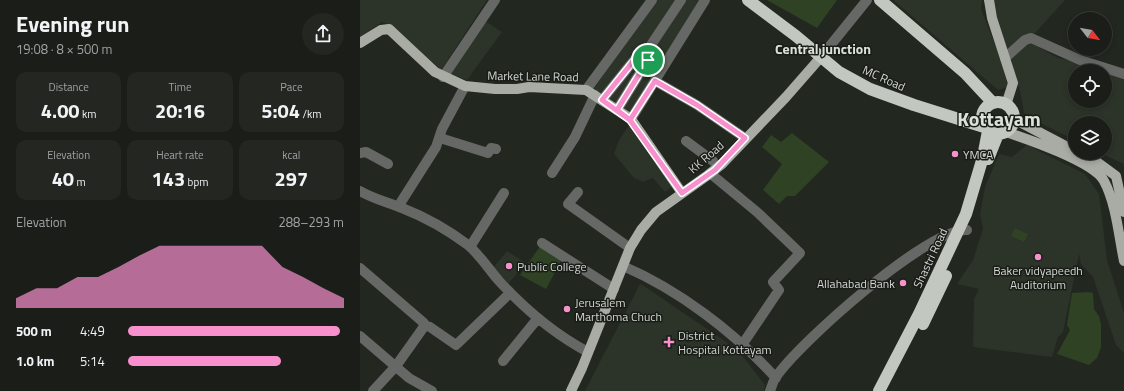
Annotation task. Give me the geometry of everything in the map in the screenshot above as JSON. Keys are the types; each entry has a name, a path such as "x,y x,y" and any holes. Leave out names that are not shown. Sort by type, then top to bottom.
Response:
{"highway":[{"name":"MC Road","path":"748,0 787,29 839,72 870,88 909,103 994,131"},
{"path":"880,0 965,73 993,103 1006,105 1013,114 1014,119 1010,129 994,131 982,120 983,112 993,103"},
{"name":"Shastri Road","path":"880,391 976,207 994,131"},
{"name":"Shastri Road","path":"888,391 935,301 963,230"}],"main road":[{"path":"989,0 992,18 1013,83 1006,105"},
{"name":"Market Lane Road","path":"360,43 380,30 389,29 430,68 465,86 517,90 529,87 586,90 630,120 682,193"},
{"name":"KK Road","path":"571,391 630,248 651,218 682,193 715,170 786,97 820,57"},
{"path":"1014,119 1068,147"},
{"name":"MC Road","path":"994,131 1043,144 1089,168 1104,181 1110,192 1124,261"},
{"path":"1092,160 1119,175"},
{"path":"1104,181 1119,175"},
{"path":"1119,175 1124,212"}],"street":[{"path":"443,76 495,0"},
{"path":"586,90 652,0"},
{"path":"643,57 681,0"},
{"path":"630,120 705,0"},
{"path":"820,57 867,0"},
{"path":"1005,58 1025,40 1031,38 1080,60 1124,74"},
{"path":"552,173 598,98 639,54 648,60 617,110"},
{"path":"655,81 697,105 745,138"},
{"path":"401,208 401,202 440,138 442,129 465,86"},
{"path":"440,138 488,153 492,148 496,149"},
{"path":"686,141 713,161"},
{"path":"360,153 366,152 388,164"},
{"path":"711,174 757,212 800,252 773,282 779,290 742,344"},
{"path":"360,191 379,201 401,208 426,219 470,247 510,293 538,318 588,352"},
{"path":"578,192 568,204 630,248"},
{"path":"470,247 504,193"},
{"path":"770,391 776,378 796,354 837,315 883,277 928,244 963,230"},
{"path":"542,243 614,289"},
{"path":"623,266 666,287 719,325 742,344 776,378"},
{"path":"360,268 423,321 424,325 430,327 456,345 510,293"},
{"path":"503,361 538,318"},
{"path":"373,391 396,366 424,325"},
{"path":"360,336 409,378 432,391"}],"shaded area":[{"path":"360,0 487,0 441,70 391,25 382,22 360,37"},
{"path":"655,0 703,0 631,116 593,90"},
{"path":"893,0 982,0 981,9 1009,80 1008,87 998,90"},
{"path":"992,0 1065,0 1028,41 1058,58 1086,64 1068,64 1068,108 1112,108 1112,71 1124,75 1124,164 1112,158 1112,116 1068,116 1068,137 1024,113 1020,91"},
{"path":"485,21 502,32 467,80 451,74"},
{"path":"630,124 673,186 665,192 653,178 643,182 634,178 614,154 619,140"},
{"path":"1027,145 1085,174 1099,194 1107,260 1124,313 1124,353 1116,345 1093,277 1081,264 1079,254 1063,332 1058,337 1052,357 973,347 974,299 979,289 957,284 973,260 983,229 980,214 985,187 999,154 1012,157"},
{"name":"Public College","path":"507,251 526,263 508,284 492,269"},
{"name":"District Hospital Kottayam","path":"640,284 738,350 765,385 764,391 585,391"}],"green space":[{"path":"767,0 837,0 817,28"},
{"path":"792,133 829,162 795,196 787,196 779,204 763,190 782,164 762,147 771,135 781,142"},
{"path":"1015,228 1028,234 1024,242 1011,236"},
{"path":"541,245 562,259 546,289 520,275"},
{"path":"1072,293 1093,293 1094,309 1099,316 1101,324 1101,347 1097,358 1089,365 1057,354 1070,330 1067,325"}],"place":[{"name":"YMCA","path":"955,154"},
{"name":"Baker vidyapeedh Auditorium","path":"1038,257"},
{"name":"Public College","path":"509,266"},
{"name":"Allahabad Bank","path":"903,283"},
{"name":"Jerusalem Marthoma Chuch","path":"567,309"},
{"name":"District Hospital Kottayam","path":"669,342"}],"district":[{"name":"Central junction","path":"823,48"},
{"name":"Kottayam","path":"999,118"}],"route":[{"path":"648,60 617,110 630,120 655,81 697,105 745,138 722,164 698,183 682,193 630,120 602,100 639,54 648,60"}]}
